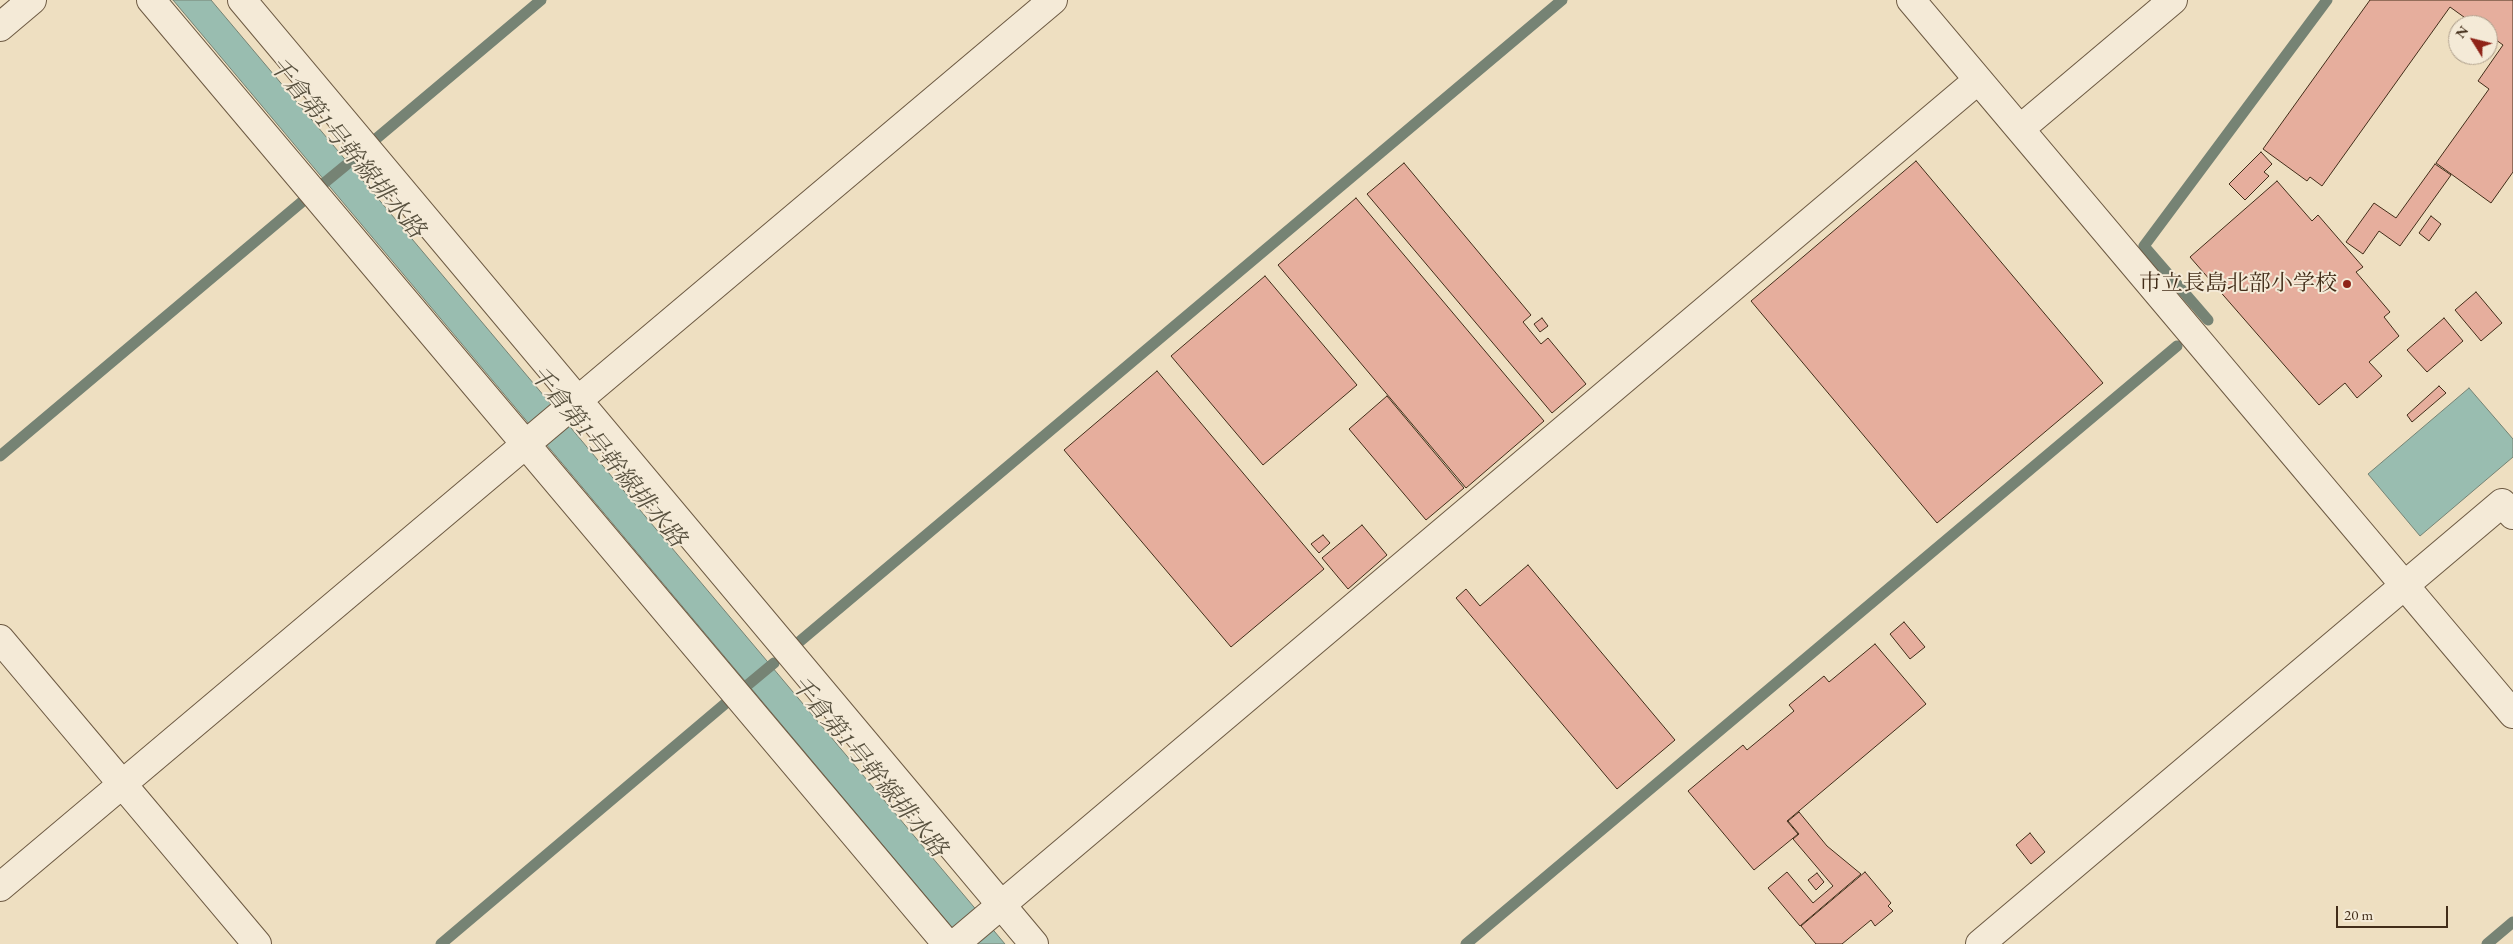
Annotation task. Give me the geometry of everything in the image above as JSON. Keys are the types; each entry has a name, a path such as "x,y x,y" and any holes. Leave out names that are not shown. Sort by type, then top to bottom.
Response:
{"street":[{"path":"0,27 32,0"},
{"path":"151,0 527,442 947,944"},
{"path":"242,0 574,403 998,909 1034,944"},
{"path":"0,887 1053,0"},
{"path":"1911,0 2513,714"},
{"path":"2020,129 2173,0"},
{"path":"956,944 1978,80"},
{"path":"1980,944 2502,503 2513,515"},
{"path":"0,639 257,944"}],"water":[{"path":"173,0 211,0 1005,944 966,944"},
{"path":"2469,388 2513,439 2513,457 2420,536 2368,474"}],"building":[{"path":"2370,0 2513,0 2513,172 2491,203 2436,163 2489,89 2478,81 2489,65 2498,65 2498,52 2503,45 2498,41 2498,15 2461,15 2450,7 2322,186 2310,177 2307,181 2263,149"},
{"path":"2261,152 2272,164 2264,172 2269,176 2245,200 2229,184"},
{"path":"1916,161 2103,383 1937,523 1751,301"},
{"path":"1404,163 1531,315 1523,322 1541,344 1548,338 1586,384 1552,413 1367,194"},
{"path":"2435,164 2451,175 2400,246 2379,231 2363,254 2346,242 2374,203 2396,218"},
{"path":"2277,181 2312,221 2318,215 2363,267 2356,272 2390,312 2384,317 2399,336 2369,362 2382,376 2357,398 2345,383 2319,405 2190,257"},
{"path":"1356,198 1544,421 1466,488 1278,265"},
{"path":"2431,216 2441,224 2429,241 2419,233"},
{"path":"1265,276 1357,385 1263,465 1171,356"},
{"path":"2476,292 2502,323 2481,341 2455,310"},
{"path":"1542,318 1548,326 1540,332 1534,324"},
{"path":"2444,318 2463,341 2427,372 2407,350"},
{"path":"1157,371 1324,569 1231,647 1064,450"},
{"path":"2439,386 2446,393 2412,422 2407,415"},
{"path":"1387,396 1464,488 1426,520 1349,429"},
{"path":"1362,525 1387,555 1348,589 1322,558"},
{"path":"1323,535 1330,543 1319,553 1311,544"},
{"path":"1528,565 1675,740 1617,789 1456,598 1466,589 1480,606"},
{"path":"1904,622 1925,647 1910,659 1890,634"},
{"path":"1875,644 1926,704 1787,821 1798,834 1754,870 1688,791 1743,745 1747,750 1794,711 1789,705 1824,676 1829,682"},
{"path":"1799,812 1827,846 1861,874 1800,926 1768,888 1787,872 1813,903 1833,886 1793,839 1799,834 1788,821"},
{"path":"2030,833 2045,852 2031,864 2016,845"},
{"path":"1865,872 1891,903 1888,906 1893,911 1875,926 1871,920 1842,944 1816,944 1801,926"},
{"path":"1817,873 1824,882 1816,890 1808,880"}],"waterway":[{"path":"377,138 541,0"},
{"path":"799,642 1562,0"},
{"path":"2208,320 2144,246 2327,0"},
{"name":"千倉第1号幹線排水路","path":"323,184 351,161"},
{"path":"0,456 303,201"},
{"path":"1466,944 2177,346"},
{"name":"千倉第1号幹線排水路","path":"744,688 774,663"},
{"path":"441,944 726,703"},
{"path":"2487,944 2513,922"}],"place":[{"name":"市立長島北部小学校","path":"2347,284"}]}
